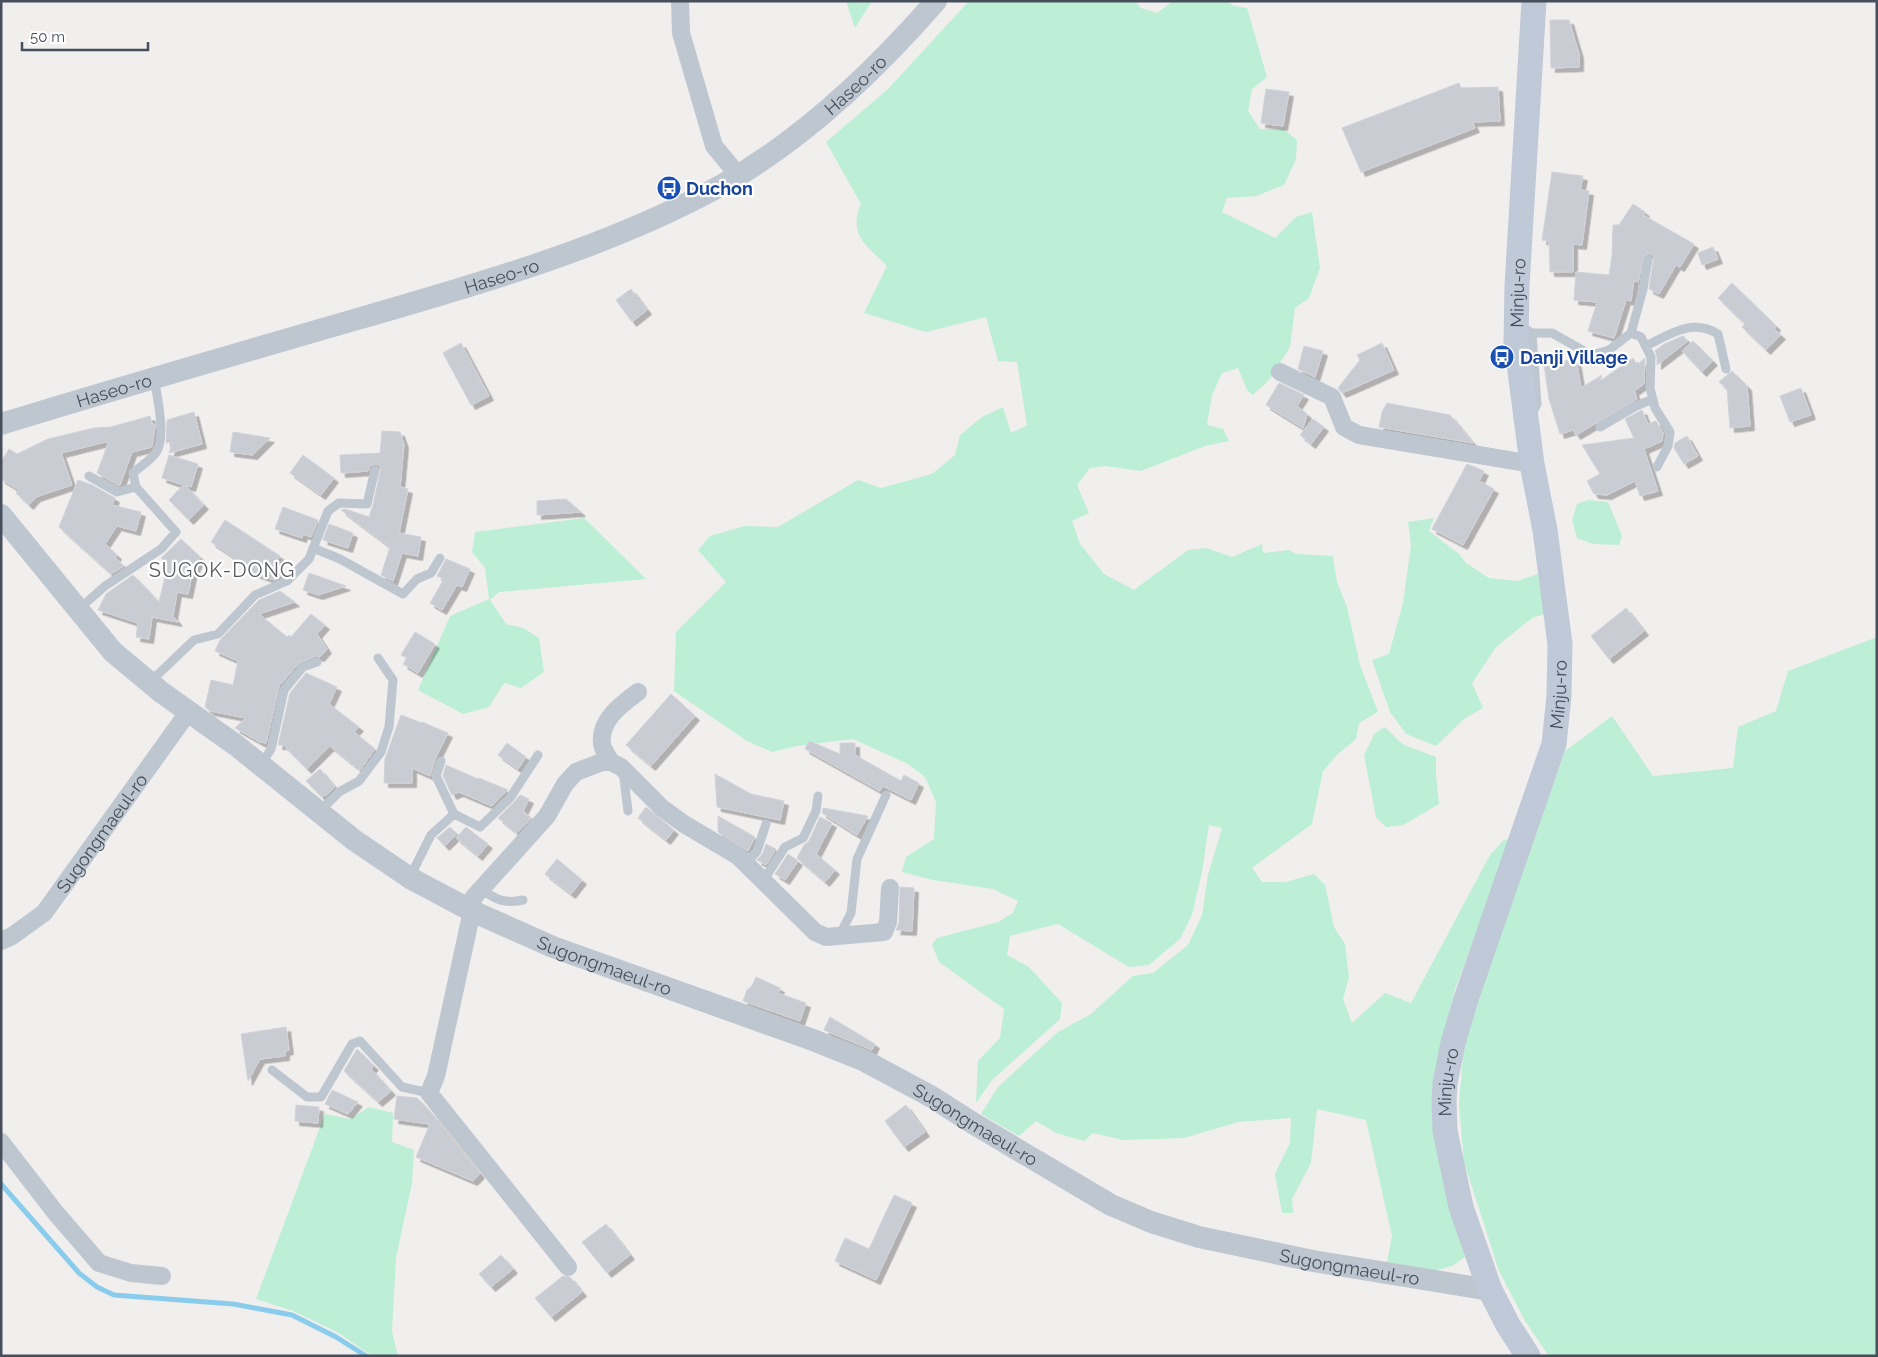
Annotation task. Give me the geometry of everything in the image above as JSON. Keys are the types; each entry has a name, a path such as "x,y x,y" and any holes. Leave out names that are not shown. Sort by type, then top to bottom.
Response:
{"main road":[{"name":"Minju-ro","path":"1528,1356 1508,1325 1490,1290 1461,1207 1445,1131 1444,1082 1466,999 1549,760 1556,733 1560,644 1545,530 1532,464 1517,356 1524,328 1534,1"}],"street":[{"path":"680,1 681,34 714,146 738,175"},
{"name":"Haseo-ro","path":"1,424 154,377 412,304 535,266 681,206 738,175 786,143 834,105 916,24 936,1"},
{"path":"1280,372 1332,396 1344,427 1359,435 1532,464"},
{"name":"Sugongmaeul-ro","path":"1,515 113,652 149,683 261,766 354,840 410,878 472,911 552,947 813,1040 863,1060 932,1097 1110,1205 1151,1222 1199,1237 1313,1261 1490,1290"},
{"path":"611,762 602,745 604,725 618,707 638,692"},
{"name":"Sugongmaeul-ro","path":"1,941 12,936 44,913 189,711"},
{"path":"568,1267 429,1093 436,1076 472,911 473,898 548,816 565,784 576,772 602,762 611,762 621,767 662,808 684,824 738,856 815,932 826,937 884,932 888,922 890,888"},
{"path":"1,1142 55,1212 99,1263 131,1273 162,1276"}],"lane":[{"path":"1524,328 1552,332 1591,355 1609,350 1631,333 1643,289 1648,259"},
{"path":"1646,346 1681,328 1708,328 1718,334 1726,369"},
{"path":"1631,333 1641,337 1651,357 1650,388 1655,408 1670,432 1668,446 1657,467"},
{"path":"79,610 105,586 161,549 176,532 136,487 133,472 156,454 161,442 159,406 154,377"},
{"path":"1600,427 1636,406 1653,399"},
{"path":"149,683 194,640 218,634 255,595 287,581 309,559 328,511 339,503 367,504 375,470"},
{"path":"89,476 117,492 136,487"},
{"path":"313,548 340,559 403,594 418,579 431,572 440,558"},
{"path":"319,812 339,792 360,781 381,752 389,727 393,680 378,658"},
{"path":"261,766 271,749 284,690 303,667 317,662"},
{"path":"441,761 436,776 454,814 480,827 510,798 538,755"},
{"path":"628,774 624,779 628,811"},
{"path":"839,936 851,913 857,859 886,795"},
{"path":"763,881 785,847 803,838 816,811 818,796"},
{"path":"410,878 431,835 454,814"},
{"path":"746,864 757,851 766,824"},
{"path":"481,889 494,898 510,903 523,900"},
{"path":"272,1070 307,1097 321,1097 352,1044 360,1041 402,1087 429,1093"}],"green space":[{"path":"846,1 872,1 855,28"},
{"path":"969,1 1135,1 1141,8 1157,13 1173,1 1226,1 1234,6 1247,8 1267,77 1252,89 1248,111 1260,129 1283,129 1297,140 1296,159 1284,185 1256,196 1227,198 1222,212 1275,238 1296,217 1312,212 1320,268 1309,298 1295,308 1290,347 1270,379 1253,395 1247,390 1238,368 1222,373 1212,395 1207,425 1223,429 1229,441 1205,446 1141,471 1105,466 1090,468 1077,485 1089,513 1072,521 1080,544 1104,574 1134,590 1188,550 1206,548 1232,557 1262,544 1263,553 1289,550 1296,554 1333,556 1337,582 1347,607 1360,665 1378,712 1359,723 1356,739 1338,754 1323,771 1312,824 1252,868 1262,882 1286,882 1314,874 1325,885 1334,927 1345,944 1349,977 1343,999 1352,1023 1385,993 1411,1003 1490,855 1504,840 1512,839 1455,989 1434,1077 1439,1159 1465,1257 1452,1266 1431,1272 1387,1262 1392,1236 1366,1120 1317,1109 1311,1163 1292,1199 1293,1213 1282,1213 1275,1174 1290,1143 1291,1118 1238,1122 1184,1138 1123,1140 1093,1133 1084,1141 1056,1133 1036,1121 1019,1136 981,1114 998,1087 1058,1032 1091,1014 1133,976 1153,973 1188,945 1202,915 1208,875 1222,828 1209,825 1202,872 1192,915 1180,939 1149,965 1129,967 1058,924 1010,936 1007,955 1029,967 1062,1003 1060,1019 991,1081 976,1103 978,1061 1000,1038 1004,1009 939,962 932,944 937,938 998,922 1013,913 1018,901 993,889 933,880 902,872 906,857 934,839 936,802 925,777 908,764 853,739 797,746 772,752 747,741 674,691 676,632 726,582 698,550 710,536 745,526 778,527 858,480 881,488 932,474 955,455 960,435 982,417 1003,407 1011,433 1027,425 1017,362 998,361 986,317 926,332 864,313 887,266 861,239 857,224 861,204 826,142 888,89"},
{"path":"1588,500 1608,502 1622,536 1619,545 1593,544 1577,538 1572,520 1577,504"},
{"path":"584,518 646,579 499,592 490,600 506,624 523,628 539,638 544,672 521,688 504,683 489,707 463,714 418,690 450,616 489,599 485,568 472,552 475,532"},
{"path":"1434,518 1429,531 1459,554 1466,563 1489,578 1518,581 1540,573 1547,613 1532,618 1496,647 1472,683 1483,708 1464,719 1436,746 1406,734 1390,712 1372,660 1389,654 1403,603 1411,545 1408,522"},
{"path":"1877,637 1877,1356 1549,1356 1525,1321 1499,1271 1464,1162 1459,1104 1464,1043 1475,1001 1565,751 1612,716 1653,776 1733,768 1738,727 1776,711 1788,671"},
{"path":"1385,727 1402,744 1436,757 1439,804 1403,825 1386,827 1376,817 1364,755 1375,733"},
{"path":"369,1107 393,1113 392,1142 414,1150 412,1183 396,1258 392,1332 398,1356 372,1356 337,1332 293,1311 256,1299 325,1114 350,1119"}],"building":[{"path":"1550,20 1569,20 1579,54 1579,67 1551,68"},
{"path":"1459,83 1461,88 1498,87 1500,121 1472,122 1475,128 1361,172 1342,128"},
{"path":"1266,89 1289,92 1283,126 1261,123"},
{"path":"1552,172 1583,176 1580,190 1589,191 1582,245 1573,244 1573,272 1550,272 1549,241 1542,240"},
{"path":"1633,204 1645,212 1643,215 1694,244 1680,267 1676,265 1659,294 1649,289 1654,256 1649,253 1644,255 1638,282 1634,280 1631,301 1626,300 1614,338 1588,331 1597,302 1574,300 1576,272 1609,275 1613,225 1619,225"},
{"path":"1713,247 1718,259 1702,265 1698,253"},
{"path":"1732,283 1776,326 1774,329 1781,335 1766,350 1742,327 1745,324 1718,298"},
{"path":"631,289 647,310 632,322 616,300"},
{"path":"1683,336 1688,341 1657,365 1655,351 1664,344"},
{"path":"1693,341 1713,361 1702,372 1682,351"},
{"path":"461,343 489,396 471,405 443,353"},
{"path":"1382,343 1394,370 1342,393 1338,388 1360,360 1357,355"},
{"path":"1304,346 1323,351 1315,377 1298,369"},
{"path":"1633,358 1637,365 1645,358 1644,384 1634,391 1637,399 1576,435 1573,430 1560,434 1549,399 1544,365 1576,359 1581,388 1602,375 1600,381"},
{"path":"1732,371 1747,386 1750,426 1730,428 1727,389 1719,382"},
{"path":"1279,383 1304,395 1297,406 1307,414 1303,428 1266,405"},
{"path":"1801,388 1811,415 1790,422 1780,396"},
{"path":"1387,403 1450,415 1473,443 1379,427 1382,412"},
{"path":"1642,410 1648,424 1656,421 1663,433 1662,441 1644,449 1658,491 1640,496 1635,481 1607,495 1594,494 1587,481 1600,474 1582,445 1634,438 1625,419"},
{"path":"194,412 202,444 169,453 173,442 166,443 167,420"},
{"path":"150,416 152,424 155,426 152,447 132,452 120,485 97,473 109,441 61,453 72,485 36,497 29,505 16,493 19,490 1,479 1,462 9,449 17,454 48,439 94,428 111,427"},
{"path":"1313,419 1324,427 1311,444 1300,435"},
{"path":"382,431 400,432 404,444 400,487 408,489 399,533 421,537 418,556 402,553 393,581 381,575 390,547 341,510 345,509 369,517 381,468 374,464 370,466 368,471 341,473 340,455 380,453"},
{"path":"233,432 270,438 253,455 230,452"},
{"path":"1687,436 1698,456 1684,464 1674,448 1675,443"},
{"path":"169,455 198,464 191,487 185,485 204,505 189,520 169,500 183,485 162,478"},
{"path":"303,455 334,478 321,495 290,473"},
{"path":"1467,464 1484,471 1479,481 1494,489 1463,545 1432,529"},
{"path":"78,480 92,485 115,498 112,505 141,512 136,531 117,526 105,544 117,555 115,558 124,566 111,574 59,527"},
{"path":"566,499 581,512 537,515 537,501"},
{"path":"283,507 318,520 311,537 303,534 302,538 275,529"},
{"path":"225,520 280,556 273,566 280,577 274,580 245,570 247,566 211,542"},
{"path":"329,524 353,533 348,548 323,540"},
{"path":"181,539 200,557 192,575 188,594 177,592 173,616 178,622 152,617 149,639 136,637 138,623 98,610 106,594 133,575 159,602 168,565 161,558"},
{"path":"446,559 470,569 462,587 457,585 442,610 430,603 444,579 437,576"},
{"path":"309,573 346,586 318,595 303,590"},
{"path":"280,591 295,602 259,614 287,637 289,635 291,637 311,614 325,625 317,634 327,649 320,657 315,656 299,663 279,686 266,743 260,742 235,728 246,718 210,711 205,707 211,680 233,685 238,661 215,651 220,640 259,600"},
{"path":"1626,608 1644,631 1609,659 1591,636"},
{"path":"415,632 435,644 418,673 403,664 407,658 401,655"},
{"path":"306,673 337,687 329,704 359,727 354,732 375,749 360,770 330,746 307,769 283,745 278,745 290,693"},
{"path":"671,694 695,716 651,766 626,745"},
{"path":"401,715 448,733 435,759 430,776 412,768 412,783 384,783 385,759"},
{"path":"809,741 840,754 840,743 855,743 855,755 901,781 904,775 919,783 911,800 883,786 880,791 805,749"},
{"path":"507,743 526,757 518,769 498,755"},
{"path":"446,765 508,790 492,806 459,792 452,795 443,776"},
{"path":"320,769 335,787 326,796 322,797 306,781"},
{"path":"715,774 751,794 784,801 780,820 717,807"},
{"path":"520,795 529,799 523,811 531,818 517,833 498,818"},
{"path":"646,807 674,830 666,840 638,818"},
{"path":"823,808 868,816 857,835 822,813"},
{"path":"718,816 755,837 748,851 718,832"},
{"path":"820,817 832,823 816,854 835,870 825,882 797,858 804,845 809,841"},
{"path":"450,827 457,834 445,846 437,838"},
{"path":"466,827 488,844 478,856 456,838"},
{"path":"766,844 776,849 766,865 757,860 763,853"},
{"path":"788,854 798,861 785,880 775,874"},
{"path":"557,859 582,880 571,894 545,874"},
{"path":"900,887 914,888 912,931 896,930 899,923"},
{"path":"756,977 780,988 778,993 806,1003 800,1021 743,1001 747,990 752,986"},
{"path":"830,1017 875,1044 872,1050 824,1030"},
{"path":"286,1027 289,1050 285,1051 285,1056 260,1059 248,1081 241,1034"},
{"path":"357,1049 374,1066 371,1069 391,1091 378,1102 344,1071"},
{"path":"332,1090 358,1102 348,1114 325,1104"},
{"path":"397,1096 417,1098 434,1116 480,1174 473,1181 416,1157 430,1124 394,1119"},
{"path":"296,1105 319,1107 318,1123 295,1121"},
{"path":"906,1105 925,1132 904,1147 885,1121"},
{"path":"894,1195 912,1203 876,1280 835,1261 845,1238 869,1249"},
{"path":"606,1224 630,1255 607,1273 582,1242"},
{"path":"501,1255 513,1269 491,1287 479,1274"},
{"path":"563,1276 570,1277 582,1292 551,1317 535,1298"}],"waterway":[{"path":"1,1184 79,1273 97,1287 114,1295 233,1304 292,1315 336,1337 366,1356"}],"place":[{"name":"Duchon","path":"669,188"},
{"name":"Danji Village","path":"1502,357"}],"district":[{"name":"SUGOK-DONG","path":"222,570"}]}
